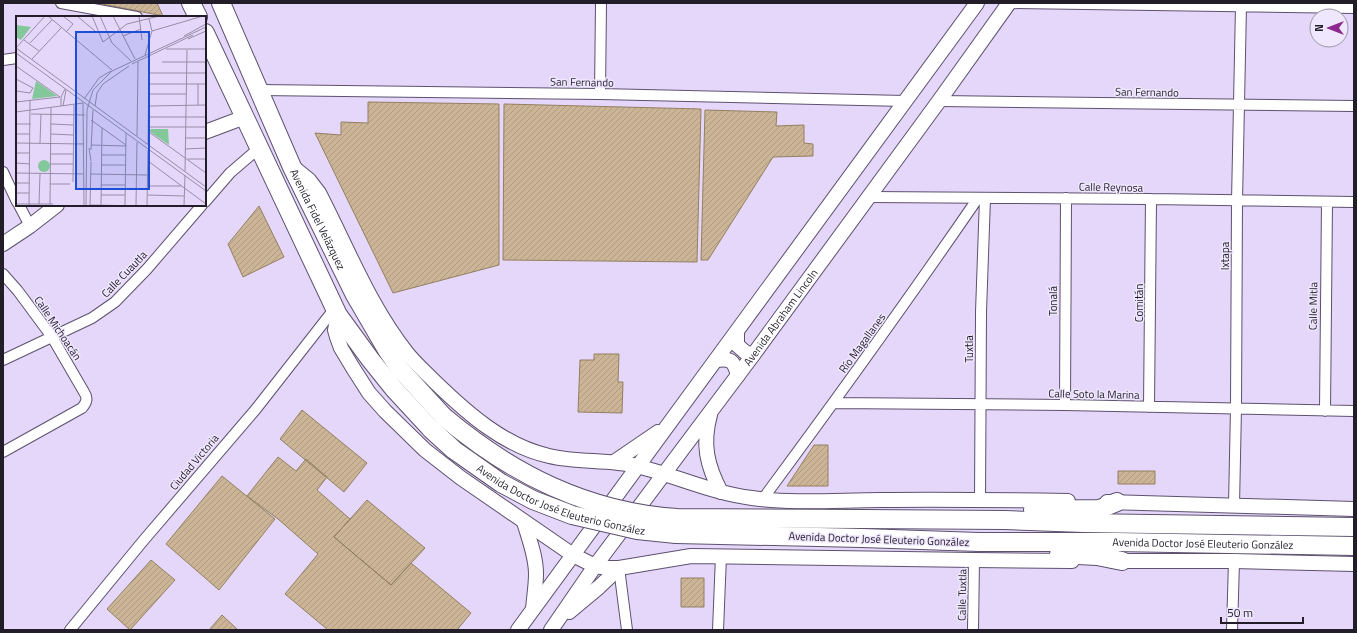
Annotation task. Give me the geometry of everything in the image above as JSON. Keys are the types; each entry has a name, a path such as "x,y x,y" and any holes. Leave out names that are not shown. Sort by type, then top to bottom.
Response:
{"highway":[{"path":"191,3 198,16"},
{"name":"Avenida Fidel Velázquez","path":"221,3 292,167 343,272 400,369 444,417"},
{"name":"Avenida Fidel Velázquez","path":"206,35 337,312 370,359 394,389 431,429"},
{"name":"Avenida Doctor José Eleuterio González","path":"444,417 480,446 530,476 582,498 620,510 657,517 1005,520 1083,523 1354,527"},
{"name":"Avenida Doctor José Eleuterio González","path":"431,429 454,450 501,483 538,502 578,517 637,530 676,534 979,542 1115,542 1354,546"},
{"path":"1005,520 1026,511 1048,509 1098,509 1117,502"},
{"path":"979,542 988,548 1004,552 1082,555 1122,560"}],"street":[{"path":"61,3 132,16"},
{"path":"600,94 601,3"},
{"path":"518,630 977,3"},
{"path":"1009,3 1331,6 1354,8"},
{"name":"Avenida Abraham Lincoln","path":"554,626 595,566 753,355 1009,3"},
{"name":"Ixtapa","path":"1234,506 1237,201 1241,6"},
{"path":"3,60 16,58"},
{"name":"San Fernando","path":"259,90 600,94 905,101"},
{"name":"San Fernando","path":"939,101 1354,106"},
{"path":"206,132 244,117"},
{"path":"206,201 230,173 259,148"},
{"path":"292,167 309,180 319,193 362,282 386,324 407,353 453,399 489,428 531,451 565,459 614,462 638,466 720,492 762,500 980,500 1117,502 1354,509"},
{"path":"3,172 16,200"},
{"name":"Calle Reynosa","path":"868,197 1354,202"},
{"name":"Río Magallanes","path":"762,500 982,198"},
{"name":"Tuxtla","path":"980,500 982,198"},
{"name":"Tonalá","path":"1065,405 1066,198"},
{"name":"Comitán","path":"1149,407 1151,199"},
{"name":"Calle Mitla","path":"1325,411 1327,202"},
{"path":"20,206 30,226"},
{"path":"3,244 30,226 55,206"},
{"name":"Calle Cuautla","path":"3,360 92,318 115,302 147,269 201,206"},
{"name":"Calle Michoacán","path":"3,274 18,291 52,337 84,392 87,400 86,404 82,408 3,452"},
{"path":"337,312 335,330 341,348 370,393 385,411 425,450 455,474 573,555 595,566 619,568 691,556 974,560 1234,560 1354,564"},
{"name":"Ciudad Victoria","path":"70,630 143,541 337,312"},
{"path":"737,332 738,346 745,352 753,355"},
{"path":"716,360 722,359 732,361 737,369 738,375"},
{"name":"Calle Soto la Marina","path":"834,403 1065,405 1354,411"},
{"path":"712,409 707,427 707,451 709,464 720,492"},
{"path":"614,462 668,425"},
{"path":"524,522 535,564 536,574 533,609"},
{"path":"718,630 721,556"},
{"name":"Calle Tuxtla","path":"973,630 974,560"},
{"path":"1232,630 1234,560"},
{"path":"554,626 619,568"},
{"path":"619,568 627,630"}],"building":[{"path":"97,3 157,3 163,16"},
{"path":"368,102 499,104 499,265 393,293 315,133 341,135 341,122 368,123"},
{"path":"504,104 701,109 697,262 503,260"},
{"path":"705,110 777,112 776,126 804,125 804,143 813,144 813,156 773,157 708,260 701,260"},
{"path":"259,206 284,257 243,277 228,244"},
{"path":"594,354 619,354 618,382 623,382 622,413 578,412 580,360 594,360"},
{"path":"302,410 367,463 344,492 280,439"},
{"path":"814,445 828,445 828,486 787,486"},
{"path":"278,457 296,471 306,459 327,477 317,490 350,519 334,537 391,585 411,563 471,613 457,630 328,630 285,594 318,554 278,519 247,496"},
{"path":"1118,471 1155,471 1155,484 1118,484"},
{"path":"222,476 275,519 219,590 166,544"},
{"path":"367,500 425,548 391,585 334,537"},
{"path":"151,560 175,580 130,630 107,609"},
{"path":"681,578 704,578 704,607 681,607"},
{"path":"222,615 238,630 209,630"}]}
